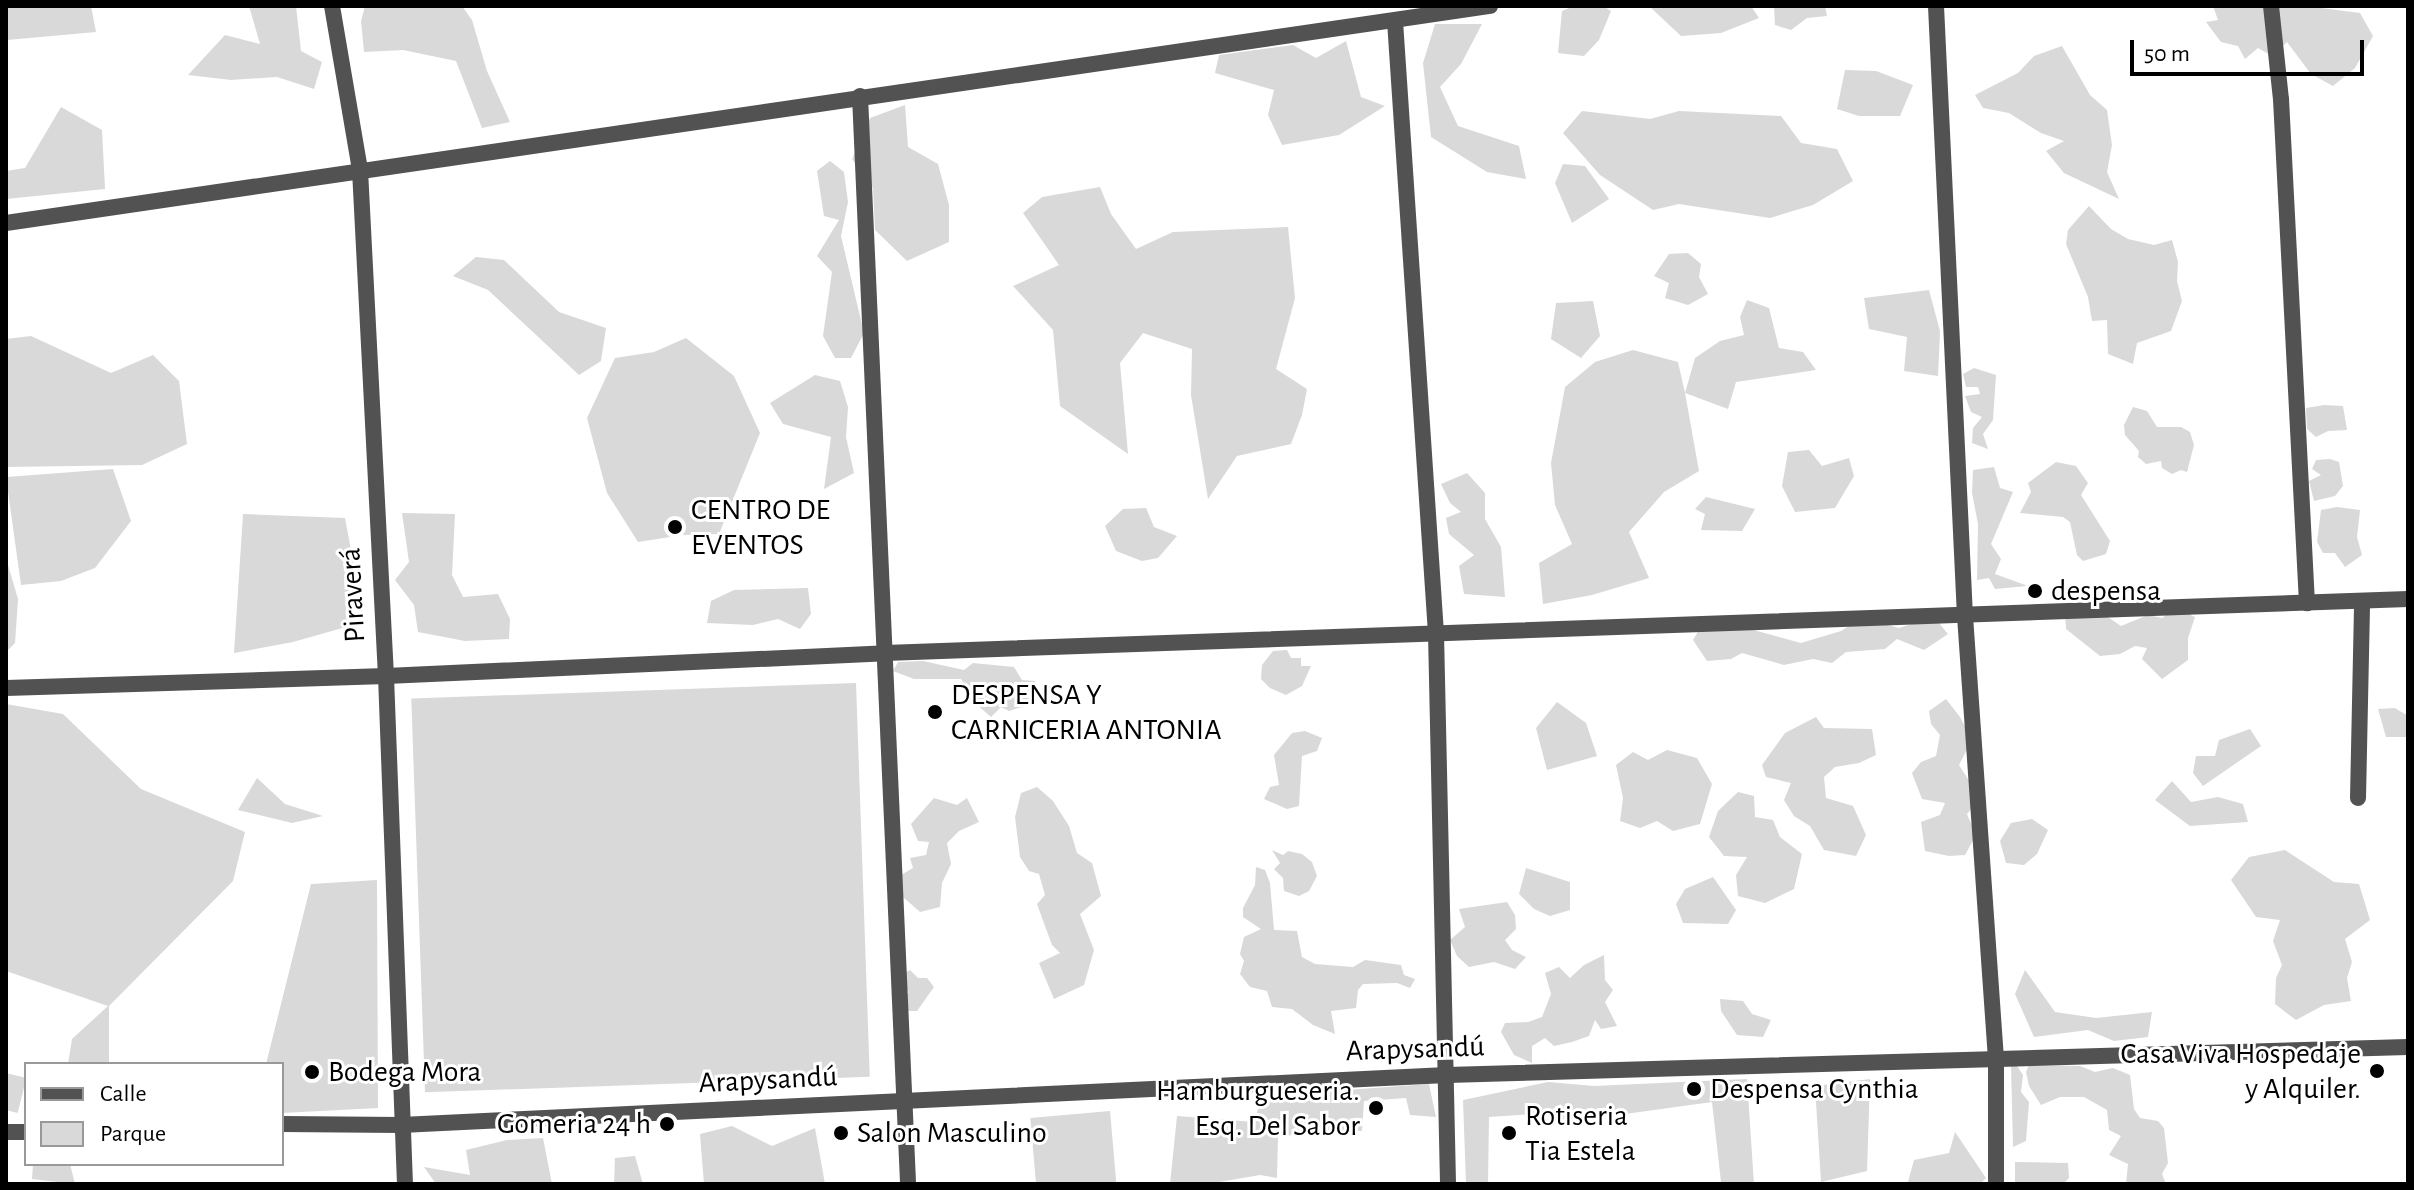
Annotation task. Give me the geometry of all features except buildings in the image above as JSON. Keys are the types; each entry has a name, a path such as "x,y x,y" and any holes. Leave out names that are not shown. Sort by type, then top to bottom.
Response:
{"street":[{"name":"Piraverá","path":"332,6 360,170 386,676 405,1184"},
{"path":"6,223 860,96 1395,21 1425,11 1490,6"},
{"path":"1936,6 1965,616 1996,1060 1996,1184"},
{"path":"2271,6 2281,99 2307,603"},
{"path":"1395,21 1436,633 1448,1184"},
{"path":"860,96 908,1184"},
{"path":"6,688 386,676 885,653 2408,599"},
{"path":"2358,798 2362,601"},
{"name":"Arapysandú","path":"284,1124 401,1125 1447,1075 2408,1047"}],"green space":[{"path":"6,6 91,6 96,32 7,40"},
{"path":"249,6 296,6 301,51 322,62 314,89 277,77 231,80 188,75 225,35 260,44"},
{"path":"365,6 462,6 472,20 487,71 510,122 482,128 456,61 403,50 364,52 361,21"},
{"path":"1574,6 1603,6 1611,11 1599,40 1584,56 1558,53 1562,11"},
{"path":"1649,6 1751,6 1759,18 1721,33 1681,36"},
{"path":"1774,6 1825,6 1827,16 1807,18 1791,30 1775,25"},
{"path":"2213,6 2305,6 2360,13 2373,36 2355,68 2333,86 2311,74 2287,42 2272,56 2258,48 2245,59 2238,46 2221,42 2206,22 2218,20"},
{"path":"1435,24 1482,24 1461,64 1440,87 1458,126 1519,146 1526,179 1487,172 1431,137 1423,63"},
{"path":"1346,41 1361,97 1385,106 1339,135 1282,145 1268,115 1274,90 1215,73 1219,55 1293,45 1316,58"},
{"path":"2062,46 2090,95 2107,110 2112,145 2107,172 2119,199 2064,173 2046,151 2064,141 2041,133 2009,113 1983,108 1975,95 2018,73 2034,56"},
{"path":"1845,70 1876,71 1913,85 1900,116 1859,116 1837,109"},
{"path":"905,105 908,147 938,164 949,205 949,242 907,261 875,230 873,188 852,159 870,118"},
{"path":"61,107 102,130 105,189 6,199 6,171 25,168"},
{"path":"1582,111 1650,119 1679,111 1781,116 1801,143 1837,149 1853,181 1813,205 1770,218 1679,204 1653,210 1600,175 1563,133"},
{"path":"830,161 844,172 848,202 841,236 864,333 851,358 835,358 823,336 832,272 817,256 839,220 824,216 817,171"},
{"path":"1563,164 1585,166 1609,199 1572,223 1555,183"},
{"path":"1100,187 1111,214 1136,249 1173,232 1288,227 1295,298 1276,369 1307,389 1302,415 1291,444 1237,456 1208,499 1191,395 1192,349 1143,333 1120,363 1128,454 1060,406 1053,330 1013,286 1059,265 1023,213 1042,197"},
{"path":"2089,206 2111,229 2128,239 2154,245 2172,240 2182,301 2171,331 2137,343 2133,364 2108,354 2107,320 2092,321 2088,297 2066,244 2068,230"},
{"path":"1688,253 1701,264 1699,277 1708,294 1688,305 1665,298 1669,283 1654,276 1669,254"},
{"path":"476,257 504,260 559,312 606,328 601,361 579,375 488,290 453,276"},
{"path":"1929,290 1940,331 1938,376 1904,371 1907,337 1869,329 1864,298"},
{"path":"1747,300 1769,308 1779,348 1803,352 1816,370 1736,382 1728,409 1685,393 1695,358 1720,341 1744,335 1740,317"},
{"path":"1593,301 1600,336 1581,358 1551,339 1556,303"},
{"path":"31,336 111,373 153,355 179,381 187,444 142,465 6,467 6,339"},
{"path":"686,338 734,376 760,433 719,534 683,535 638,542 607,493 587,418 615,358 654,352"},
{"path":"1633,350 1678,362 1699,471 1664,492 1629,532 1649,578 1592,595 1543,604 1539,563 1572,544 1555,505 1551,463 1565,387 1595,362"},
{"path":"1974,368 1996,375 1993,420 1983,434 1988,449 1972,443 1973,428 1982,417 1971,412 1965,396 1980,394 1978,387 1966,387 1963,374"},
{"path":"815,375 840,381 848,407 846,437 854,473 824,489 831,437 783,424 770,403"},
{"path":"2343,406 2347,430 2328,431 2316,437 2307,429 2306,408"},
{"path":"2133,407 2147,411 2157,427 2181,427 2190,432 2194,445 2187,472 2181,470 2172,474 2162,468 2161,461 2146,464 2138,457 2139,451 2125,435 2124,425"},
{"path":"1809,450 1822,466 1849,458 1854,476 1835,508 1795,512 1782,486 1788,452"},
{"path":"2316,460 2339,462 2343,486 2335,496 2314,501 2309,481 2321,475 2312,469"},
{"path":"2056,462 2076,466 2088,483 2081,495 2110,541 2106,554 2083,561 2077,555 2070,522 2063,517 2020,513 2031,492 2028,483"},
{"path":"1994,467 2000,488 2013,492 1991,544 2001,559 1995,574 2028,586 1995,589 1989,578 1977,580 1978,524 1972,493 1973,470"},
{"path":"113,469 131,521 95,568 61,581 21,585 6,477"},
{"path":"1467,473 1485,493 1485,519 1501,547 1505,597 1464,594 1459,566 1474,555 1449,534 1446,518 1461,512 1450,503 1441,484"},
{"path":"1706,497 1755,509 1742,531 1701,530 1705,514 1695,509"},
{"path":"2337,507 2360,510 2357,537 2362,555 2345,567 2335,553 2323,553 2317,542 2321,510"},
{"path":"1146,508 1154,527 1177,536 1158,558 1142,561 1116,551 1105,526 1123,509"},
{"path":"402,513 455,514 452,575 463,597 498,594 510,619 509,639 465,641 418,632 414,605 395,580 409,562"},
{"path":"243,514 345,518 354,566 353,625 293,642 234,653"},
{"path":"6,558 18,599 15,643 6,652"},
{"path":"808,588 811,614 800,629 778,619 753,625 707,623 711,601 734,590"},
{"path":"2175,608 2195,617 2188,638 2188,660 2162,679 2142,659 2147,648 2135,646 2120,654 2100,656 2066,629 2065,614 2102,613 2121,626 2148,615 2162,618"},
{"path":"1934,617 1948,634 1924,650 1897,639 1885,649 1846,652 1832,663 1813,659 1784,665 1742,653 1731,659 1707,661 1693,640 1702,625 1728,623 1801,643 1841,631 1862,618 1899,628"},
{"path":"1287,650 1291,658 1301,658 1301,666 1311,666 1302,686 1286,695 1270,688 1261,679 1262,665 1273,651"},
{"path":"923,661 964,670 973,663 1014,667 1022,680 1035,681 1034,703 1009,711 1001,707 991,717 976,704 961,679 914,679 893,671 898,662"},
{"path":"856,683 870,1077 425,1092 411,699"},
{"path":"1946,699 1972,740 1959,765 1980,798 1967,814 1976,835 1965,855 1949,856 1925,851 1921,822 1940,815 1945,803 1922,799 1912,773 1921,762 1936,756 1940,735 1931,724 1929,711"},
{"path":"1557,702 1586,723 1597,756 1547,770 1536,728"},
{"path":"6,704 63,714 141,789 245,832 233,881 109,1006 109,1062 68,1062 72,1039 108,1006 6,971"},
{"path":"2395,708 2408,716 2408,737 2386,737 2378,709"},
{"path":"1816,717 1824,728 1872,729 1876,755 1859,763 1835,767 1824,777 1826,798 1853,806 1866,835 1856,856 1824,850 1810,826 1794,816 1784,800 1791,783 1766,777 1762,765 1785,733"},
{"path":"2250,729 2261,746 2203,786 2193,773 2196,756 2215,756 2219,740"},
{"path":"1305,731 1322,738 1317,751 1302,756 1299,806 1287,809 1264,799 1270,787 1279,785 1274,755 1292,733"},
{"path":"1667,750 1697,758 1712,784 1700,824 1673,831 1657,821 1640,828 1620,821 1623,798 1616,765 1633,752 1648,760"},
{"path":"257,778 285,804 323,816 292,823 238,810"},
{"path":"2172,781 2191,802 2218,797 2243,804 2248,822 2190,826 2155,800"},
{"path":"1037,787 1053,801 1069,826 1077,853 1092,863 1101,896 1080,914 1094,950 1084,985 1054,999 1039,963 1060,953 1052,945 1037,904 1045,895 1039,874 1029,871 1020,857 1015,817 1021,793"},
{"path":"1738,792 1754,796 1755,817 1773,820 1780,837 1802,854 1794,889 1765,903 1738,896 1736,875 1747,857 1724,856 1709,837 1718,811"},
{"path":"934,798 957,805 967,798 979,822 959,831 947,843 951,864 942,883 940,907 920,912 903,897 901,875 913,868 910,858 926,855 929,842 918,841 911,824"},
{"path":"2032,819 2048,830 2037,854 2024,865 2006,863 2000,841 2011,823"},
{"path":"1272,850 1283,855 1288,851 1302,854 1312,862 1317,876 1309,891 1299,896 1284,891 1283,878 1274,869 1280,863"},
{"path":"2285,850 2334,882 2359,884 2370,920 2345,939 2352,962 2347,978 2351,1001 2324,1005 2296,1020 2275,1004 2276,978 2282,965 2273,941 2280,920 2256,917 2231,880 2249,857"},
{"path":"1256,867 1265,870 1270,883 1274,930 1297,931 1302,957 1315,964 1353,967 1365,960 1401,965 1404,975 1415,979 1410,988 1397,983 1363,984 1358,990 1356,1008 1331,1011 1335,1034 1313,1025 1292,1009 1272,1007 1267,991 1250,987 1240,974 1244,961 1240,954 1244,937 1261,929 1243,917 1243,908 1255,885"},
{"path":"1526,868 1570,882 1570,910 1550,916 1534,909 1519,894"},
{"path":"1713,877 1736,910 1728,924 1683,923 1676,904 1685,889"},
{"path":"377,880 378,1108 284,1113 284,1062 266,1062 311,884"},
{"path":"1507,902 1515,915 1516,929 1505,940 1512,950 1526,957 1515,969 1494,962 1469,967 1457,956 1450,940 1465,927 1459,909"},
{"path":"1604,955 1605,980 1613,990 1605,1002 1617,1026 1601,1029 1595,1020 1589,1036 1554,1046 1545,1038 1532,1046 1532,1063 1514,1055 1501,1032 1505,1023 1528,1022 1542,1017 1551,994 1545,973 1559,967 1570,978 1584,965"},
{"path":"910,970 918,978 927,978 934,987 917,1011 906,1011 902,998 909,992 902,987 904,973"},
{"path":"2025,970 2055,1012 2096,1018 2152,1012 2148,1037 2114,1041 2088,1030 2034,1037 2015,994"},
{"path":"1720,999 1743,1001 1752,1014 1771,1020 1763,1037 1737,1035 1721,1011"},
{"path":"2011,1065 2017,1066 2023,1075 2021,1092 2029,1102 2026,1141 2013,1147"},
{"path":"2029,1065 2080,1066 2095,1072 2113,1068 2130,1075 2134,1109 2140,1118 2158,1121 2164,1128 2168,1163 2162,1174 2166,1184 2126,1184 2128,1164 2109,1155 2121,1136 2109,1130 2107,1110 2084,1097 2060,1097 2041,1105 2029,1086 2026,1072"},
{"path":"6,1073 24,1077 18,1113 6,1110"},
{"path":"1747,1079 1754,1184 1649,1184 1721,1182 1712,1102 1553,1124 1549,1113 1489,1117 1488,1184 1466,1184 1463,1100 1548,1082 1594,1086"},
{"path":"1870,1079 1867,1171 1821,1182 1815,1086"},
{"path":"1429,1084 1436,1117 1410,1115 1406,1098 1364,1101 1362,1131 1329,1130 1278,1137 1277,1178 1260,1175 1219,1182 1170,1184 1177,1116 1254,1122 1262,1096"},
{"path":"1110,1111 1116,1182 1036,1184 1030,1118"},
{"path":"732,1126 772,1146 815,1128 825,1184 704,1184 700,1134"},
{"path":"1955,1132 1986,1178 1980,1184 1886,1184 1908,1182 1914,1160 1949,1153"},
{"path":"543,1138 552,1184 436,1184 424,1167 470,1175 466,1150 507,1140"},
{"path":"635,1156 643,1184 614,1184 615,1158"},
{"path":"2015,1162 2068,1163 2069,1178 2063,1184 2015,1184"},
{"path":"33,1166 70,1166 75,1184 32,1179"}],"place":[{"name":"CENTRO DE EVENTOS","path":"675,527"},
{"name":"despensa","path":"2035,591"},
{"name":"DESPENSA Y CARNICERIA ANTONIA","path":"935,712"},
{"name":"Casa Viva Hospedaje y Alquiler.","path":"2377,1071"},
{"name":"Bodega Mora","path":"312,1072"},
{"name":"Despensa Cynthia","path":"1694,1089"},
{"name":"Hamburgueseria. Esq. Del Sabor","path":"1376,1108"},
{"name":"Gomeria 24 h","path":"667,1124"},
{"name":"Salon Masculino","path":"841,1133"},
{"name":"Rotiseria Tia Estela","path":"1509,1133"}]}
